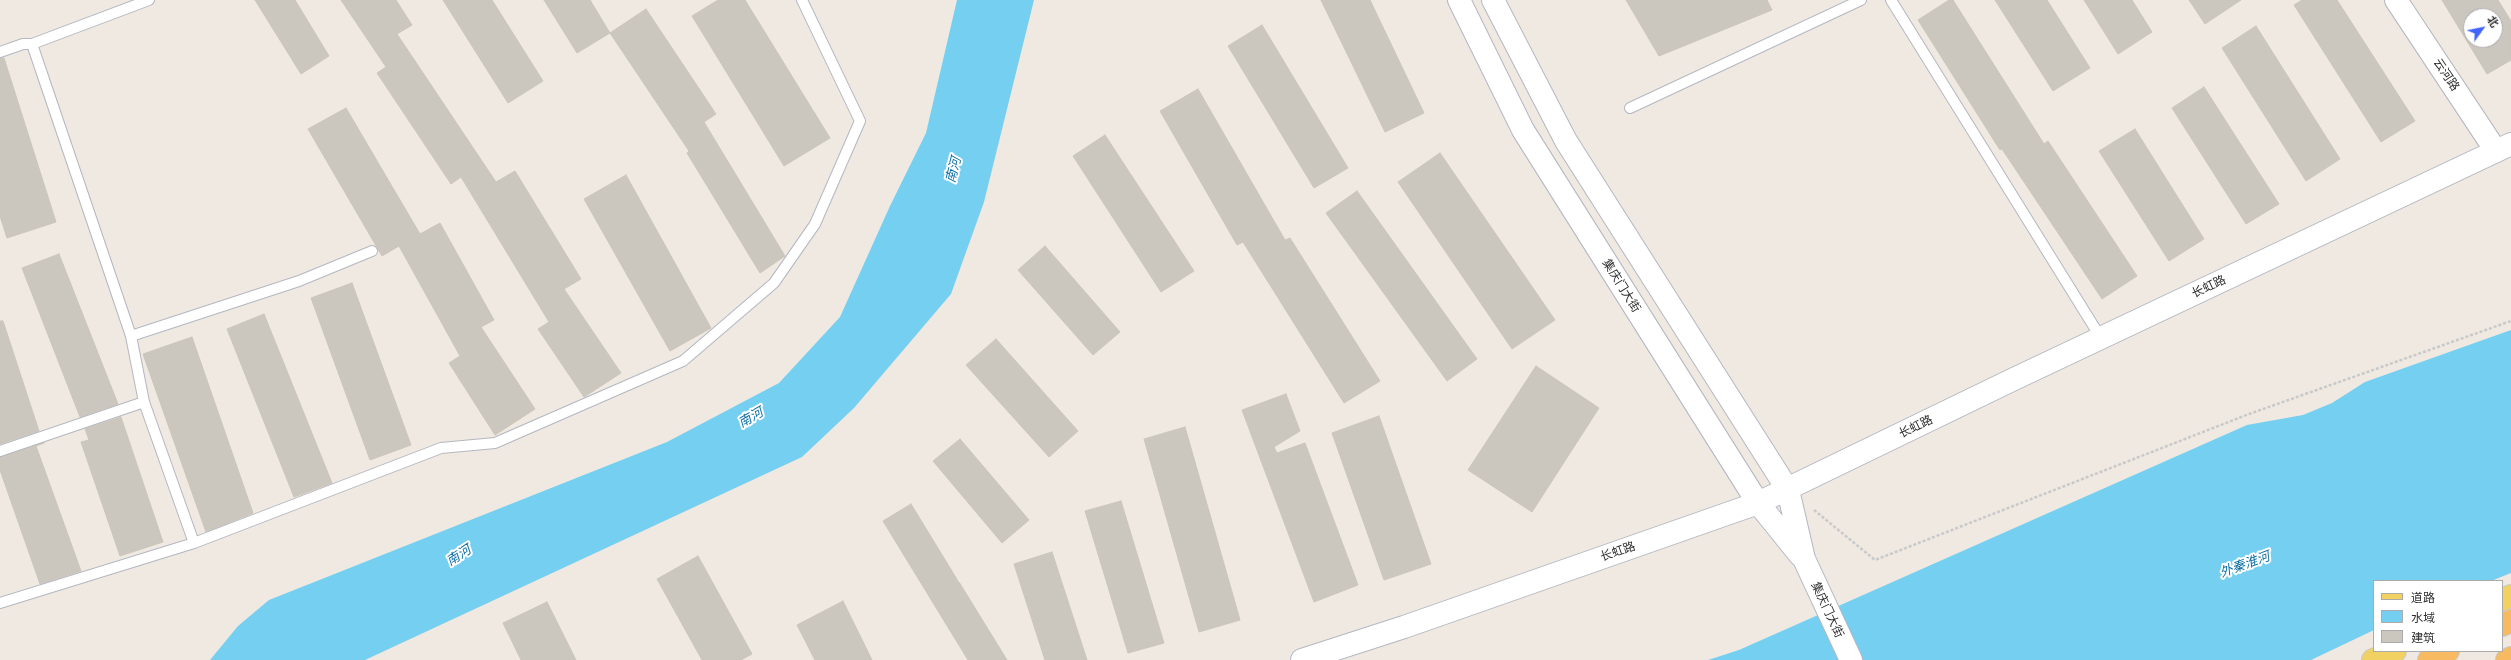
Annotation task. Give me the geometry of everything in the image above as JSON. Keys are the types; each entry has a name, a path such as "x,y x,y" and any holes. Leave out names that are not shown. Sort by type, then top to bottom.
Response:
{"highway":[{"path":"2429,660 2446,652"},
{"path":"2507,660 2511,658"}],"main road":[{"name":"集庆门大街","path":"1459,0 1523,130 1758,503 1807,567"},
{"name":"集庆门大街","path":"1493,0 1566,141 1788,490 1807,567 1851,660"},
{"name":"云河路","path":"2396,0 2504,148"},
{"name":"长虹路","path":"1302,660 1404,627 1758,503 1788,490 2101,338 2504,148"},
{"path":"2373,660 2393,652"}],"lane":[{"path":"0,52 23,44 32,44 149,0"},
{"path":"0,603 194,543 441,448 495,443 683,361 774,283 815,224 860,121 802,0"},
{"path":"1630,108 1861,0"},
{"path":"1891,0 2101,338"},
{"path":"32,44 131,336 144,402 194,543"},
{"path":"131,336 299,281 372,251"},
{"path":"0,451 144,402"}],"path":[{"path":"1813,510 1875,560 2249,414 2511,321"}],"water":[{"name":"南河","path":"957,0 1034,0 984,202 951,294 854,408 802,457 365,660 210,660 238,626 269,600 667,442 779,383 840,317 890,206 926,133"},
{"name":"外秦淮河","path":"2511,330 2511,573 2494,580 2373,580 2373,630 2311,660 1708,660 1739,650 2247,425 2303,415 2332,403 2365,382"}],"building":[{"path":"255,0 295,0 329,56 301,74"},
{"path":"341,0 396,0 412,25 397,34 496,182 515,171 581,279 564,289 621,373 584,397 538,329 549,322 461,177 451,184 377,73 386,67"},
{"path":"443,0 492,0 543,81 508,103"},
{"path":"544,0 590,0 610,33 577,53"},
{"path":"718,0 745,0 830,138 784,166 692,16"},
{"path":"1321,0 1370,0 1424,113 1385,132"},
{"path":"1626,0 1767,0 1772,10 1659,56"},
{"path":"1949,0 1953,0 2044,144 2048,141 2137,276 2102,299 2002,149 2000,150 1918,20"},
{"path":"1995,0 2047,0 2090,68 2053,91"},
{"path":"2084,0 2132,0 2152,32 2118,54"},
{"path":"2189,0 2241,0 2205,24"},
{"path":"2302,0 2337,0 2415,121 2381,142 2294,5"},
{"path":"2442,0 2498,0 2503,8 2463,8 2463,35"},
{"path":"2503,8 2511,21 2511,60 2487,74 2471,48 2503,48"},
{"path":"646,9 716,114 704,122 785,256 760,273 687,153 689,151 610,33"},
{"path":"1262,25 1348,168 1314,188 1228,46"},
{"path":"2256,26 2340,159 2306,181 2222,48"},
{"path":"0,58 4,58 56,222 7,238 0,216"},
{"path":"2204,87 2279,204 2246,224 2172,108"},
{"path":"1198,89 1285,240 1290,238 1380,381 1344,403 1243,242 1237,245 1160,111"},
{"path":"346,108 420,234 440,223 494,320 481,327 535,409 495,435 449,363 460,356 399,246 382,256 308,129"},
{"path":"2135,129 2204,239 2169,261 2099,151"},
{"path":"1105,135 1194,271 1161,292 1073,156"},
{"path":"1440,153 1555,320 1512,349 1398,182"},
{"path":"626,175 711,328 670,351 584,199"},
{"path":"1357,191 1477,359 1447,381 1326,213"},
{"path":"1045,246 1120,332 1093,355 1018,270"},
{"path":"59,254 118,404 80,417 22,268"},
{"path":"352,283 411,445 370,460 311,298"},
{"path":"264,314 332,483 294,497 227,329"},
{"path":"0,321 3,321 39,431 0,444"},
{"path":"192,337 253,513 206,532 143,354"},
{"path":"996,339 1078,431 1049,457 966,365"},
{"path":"1536,366 1599,408 1532,512 1468,470"},
{"path":"1286,394 1300,431 1274,447 1277,453 1305,443 1358,585 1314,602 1242,410"},
{"path":"1379,416 1431,564 1384,580 1332,433"},
{"path":"121,417 163,542 120,556 81,442 89,440 85,429"},
{"path":"1185,427 1240,620 1199,632 1144,439"},
{"path":"960,439 1029,520 1002,543 933,461"},
{"path":"44,443 36,446 81,571 40,584 0,470 0,457"},
{"path":"1121,501 1164,643 1128,653 1085,511"},
{"path":"911,504 958,581 956,583 959,582 1007,660 968,660 883,521"},
{"path":"1052,552 1087,660 1045,660 1014,564"},
{"path":"698,556 752,654 741,660 702,660 657,579"},
{"path":"843,601 872,660 815,660 797,625"},
{"path":"547,602 576,660 521,660 503,623"}]}
